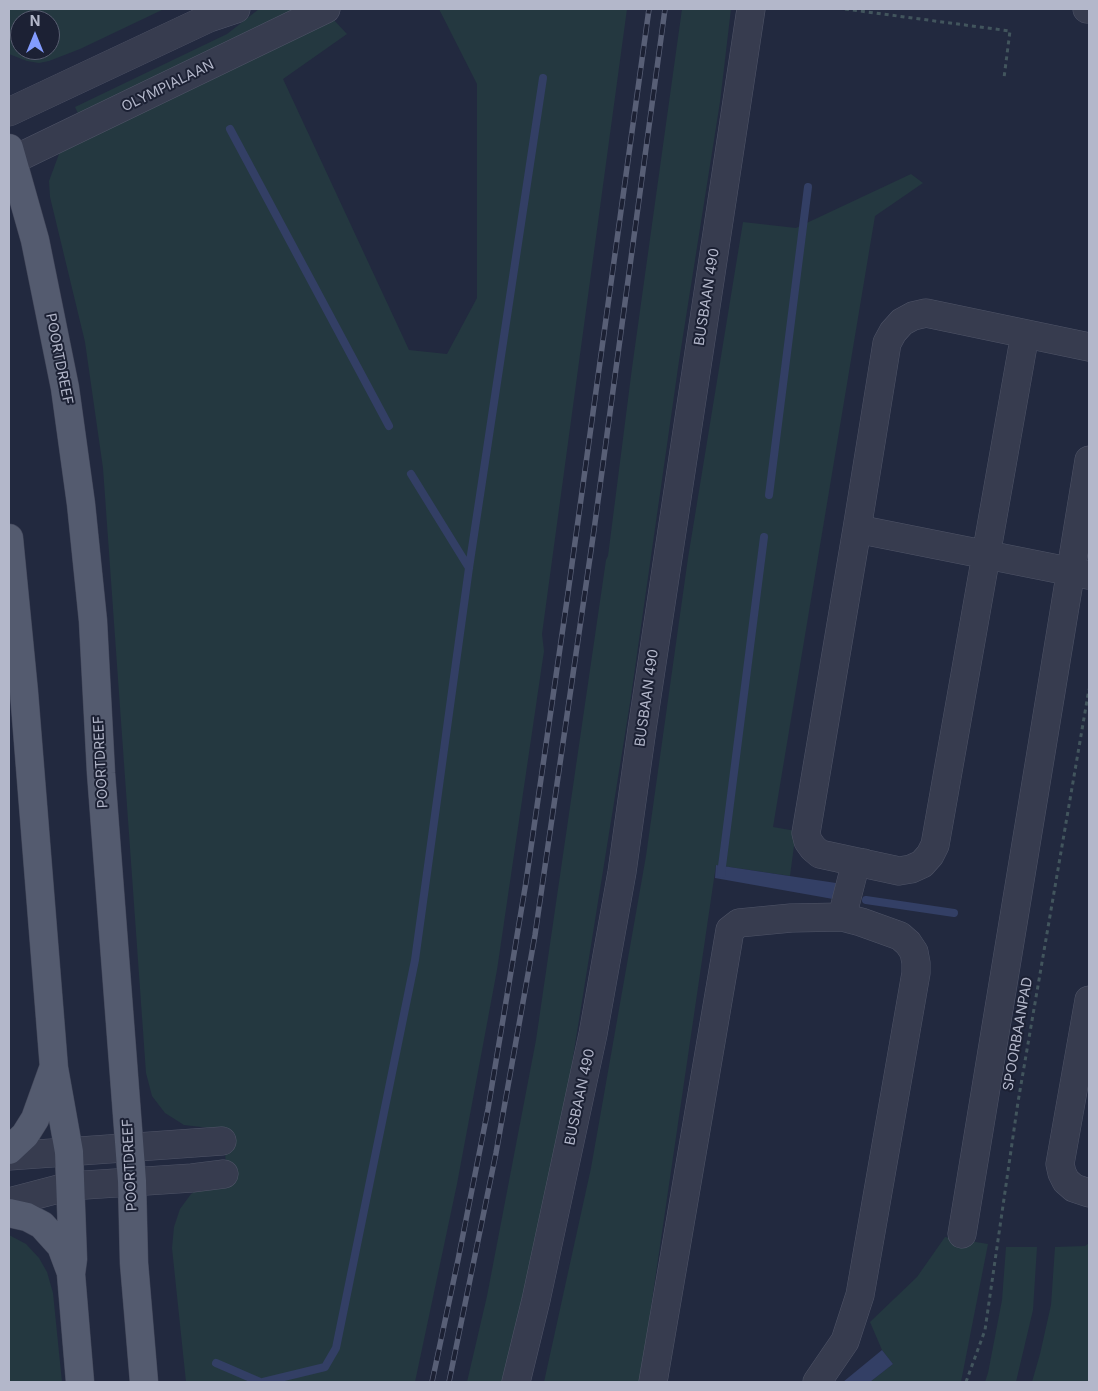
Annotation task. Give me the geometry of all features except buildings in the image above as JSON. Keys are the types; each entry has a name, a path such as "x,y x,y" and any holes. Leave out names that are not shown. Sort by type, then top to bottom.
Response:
{"main road":[{"name":"POORTDREEF","path":"10,157 35,240 66,388 81,504 93,621 101,773 130,1148 134,1263 144,1382"},
{"path":"9,538 24,692 54,1068 69,1152 72,1274 80,1382"},
{"path":"9,1150 25,1135 35,1119 54,1068"},
{"path":"9,1213 27,1216 42,1225 61,1246 72,1274"}],"street":[{"path":"9,112 209,18 236,9"},
{"name":"OLYMPIALAAN","path":"10,157 326,9"},
{"name":"BUSBAAN 490","path":"516,1382 538,1291 593,1034 621,882 643,719 751,9"},
{"path":"1025,334 935,845 930,856 922,864 911,869 899,871 820,854 808,841 806,833 887,344 892,332 902,322 913,316 926,313 1089,347"},
{"path":"962,1234 1080,574 1089,460"},
{"path":"857,529 1080,574"},
{"path":"842,918 854,870 864,863"},
{"path":"653,1382 730,930 740,923 791,918 842,918 861,922 900,936 914,952 916,968 860,1295 845,1341 817,1382"},
{"path":"1089,1000 1060,1164 1066,1181 1074,1188 1089,1192"},
{"path":"9,1156 222,1141"},
{"path":"9,1202 70,1186 192,1178 224,1174"}],"path":[{"path":"845,9 1010,31 1004,78"},
{"name":"SPOORBAANPAD","path":"966,1382 985,1330 1018,1102 1089,689"}],"shaded area":[{"path":"9,9 164,9 60,57 60,10 10,10 10,54"},
{"path":"259,9 306,9 80,118 75,107 227,34"},
{"path":"439,9 627,9 542,634 544,651 497,970 457,1184 415,1382 186,1382 172,1248 174,1227 180,1209 191,1194 208,1183 227,1178 223,1127 209,1128 184,1125 165,1113 152,1096 146,1073 103,468 85,342 50,197 49,181 59,154 68,143 332,18 347,34 283,79 409,350 447,354 477,298 477,84"},
{"path":"682,9 731,9 720,102 679,361 630,703 564,1113 531,1268 502,1382 467,1382 487,1296 536,1040 608,556"},
{"path":"24,60 52,60 39,63"},
{"path":"911,174 923,183 875,216 773,827 796,831 790,876 716,865 640,1382 544,1382 591,1168 646,856 688,558 743,222 796,228"},
{"path":"9,1235 26,1244 39,1258 47,1272 53,1293 62,1382 9,1382"},
{"path":"945,1237 988,1244 961,1382 870,1382 893,1364 882,1350 870,1322 917,1277"},
{"path":"1089,1243 1089,1382 1032,1382 1051,1305 1055,1247 1085,1246"},
{"path":"1006,1247 1037,1247 1033,1310 1016,1382 985,1382 1002,1300"}],"water":[{"path":"716,865 836,883 833,899 715,878"},
{"path":"882,1350 893,1364 870,1382 843,1382"}],"waterway":[{"path":"263,1382 325,1367 336,1348 415,960 469,568 543,78"},
{"path":"230,129 389,426"},
{"path":"769,495 808,187"},
{"path":"411,474 469,568"},
{"path":"722,874 764,537"},
{"path":"866,900 954,913"},
{"path":"216,1363 260,1382"}],"railway":[{"path":"432,1382 488,1109 526,882 649,9"},
{"path":"449,1382 496,1153 535,935 594,530 665,9"}]}
